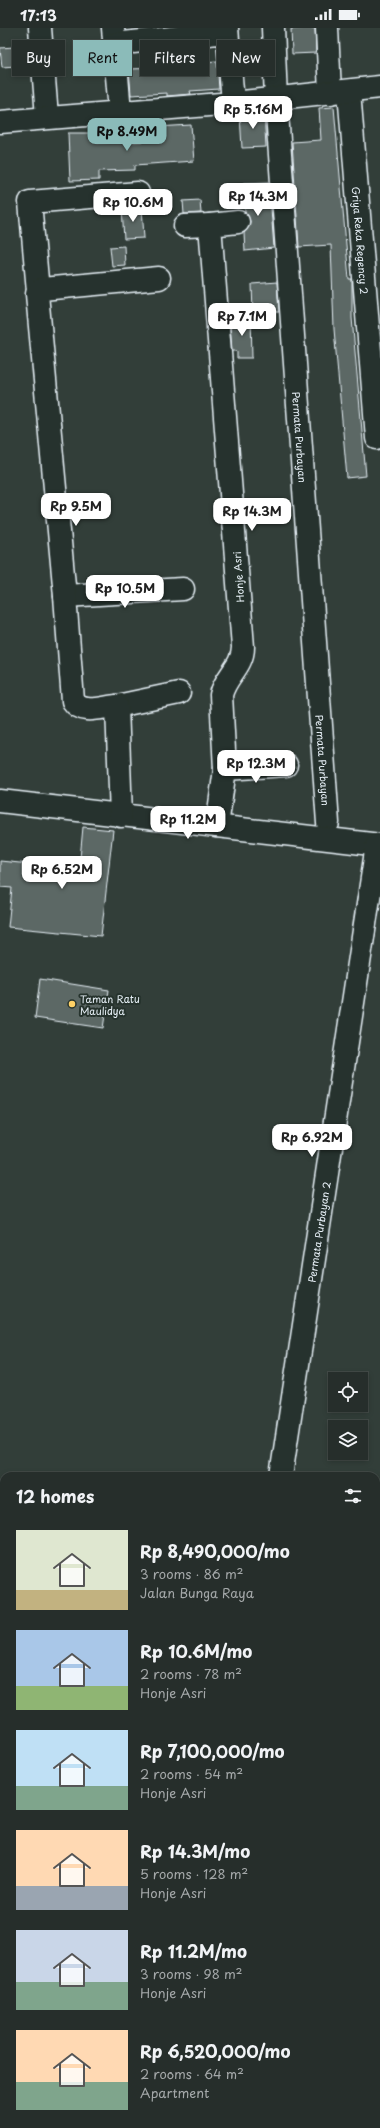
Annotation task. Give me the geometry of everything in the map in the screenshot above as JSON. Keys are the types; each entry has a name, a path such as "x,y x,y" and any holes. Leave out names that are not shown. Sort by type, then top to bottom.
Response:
{"street":[{"path":"40,28 47,117"},
{"name":"Permata Purbayan","path":"273,28 276,99 328,822"},
{"name":"Griya Reka Regency 2","path":"327,28 340,92 377,438"},
{"path":"120,112 113,36 227,30 233,103"},
{"path":"0,122 233,103 380,87"},
{"path":"138,193 30,202 38,291 37,294 65,596 73,701 77,707 86,709 116,706 179,693"},
{"path":"185,226 238,222"},
{"name":"Honje Asri","path":"210,225 244,647 242,660 223,686 220,695 225,769 217,826"},
{"path":"38,291 42,289 158,278"},
{"path":"65,596 183,589"},
{"path":"116,706 121,816"},
{"path":"225,769 286,765"},
{"path":"0,801 378,845"},
{"name":"Permata Purbayan 2","path":"282,1472 378,845"}],"building":[{"path":"315,28 316,53 292,54 291,29"},
{"path":"12,47 12,66 2,67 0,48"},
{"path":"217,61 219,89 190,91 191,94 167,96 167,93 131,95 130,76 132,76 132,69 140,69 140,76 209,76 209,62"},
{"path":"334,107 349,279 352,279 352,318 366,476 347,478 334,329 331,245 299,247 292,142 321,140 319,108"},
{"path":"264,112 266,147 242,148 240,115"},
{"path":"191,125 194,161 135,165 135,170 99,171 99,180 70,181 68,133 98,133 98,143 158,141 157,127"},
{"path":"269,182 274,248 245,251 244,233 249,227 250,221 245,212 243,183"},
{"path":"200,200 201,213 184,214 183,201"},
{"path":"142,207 144,238 124,239 122,209"},
{"path":"124,246 125,265 112,266 110,247"},
{"path":"277,282 279,312 253,313 252,284"},
{"path":"251,315 252,358 237,358 237,351 232,351 230,323 236,323 236,316"},
{"path":"83,827 113,830 101,936 8,927 12,888 0,887 0,861 79,869"},
{"name":"Taman Ratu Maulidya","path":"40,979 109,990 103,1028 35,1018"}],"place":[{"name":"Taman Ratu Maulidya","path":"72,1004"}]}
